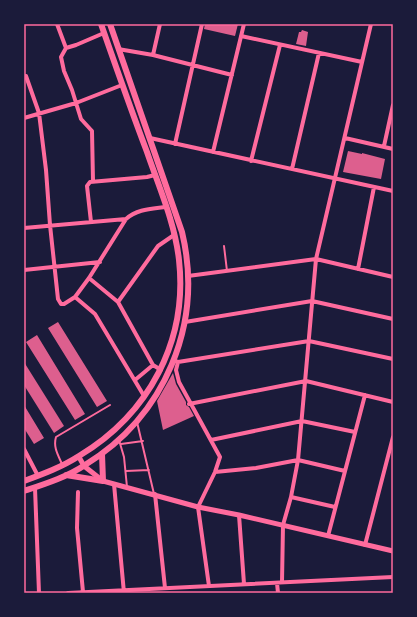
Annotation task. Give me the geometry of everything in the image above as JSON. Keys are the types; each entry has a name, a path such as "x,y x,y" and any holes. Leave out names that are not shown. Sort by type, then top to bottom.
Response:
{"main road":[{"path":"24,481 79,457 96,446 131,413 161,370 170,347 179,301 179,266 174,235 166,206 100,24"},
{"path":"24,492 84,466 120,442 155,397 176,361 185,322 188,276 186,250 182,232 110,24"},
{"path":"66,475 103,481 102,454"}],"street":[{"path":"57,24 66,48"},
{"path":"153,55 160,24"},
{"path":"175,144 202,24"},
{"path":"213,152 244,24"},
{"path":"282,582 283,525 291,496 298,460 316,259 371,24"},
{"path":"94,181 94,143 92,131 81,119 64,71 61,57 66,48 104,33"},
{"path":"241,36 362,62"},
{"path":"251,160 280,45"},
{"path":"118,48 153,55 232,75"},
{"path":"292,169 319,53"},
{"path":"26,76 39,113 46,170 50,225 60,302 64,304 75,297 100,262 126,219 136,211 166,206"},
{"path":"24,118 76,103 122,85"},
{"path":"384,146 393,107"},
{"path":"150,138 393,191"},
{"path":"344,138 393,149"},
{"path":"90,222 87,186 90,182 155,175"},
{"path":"358,269 374,187"},
{"path":"24,228 126,219"},
{"path":"118,302 158,246 174,235"},
{"path":"188,276 316,259 393,277"},
{"path":"24,270 100,262"},
{"path":"89,278 118,302 153,364 161,370"},
{"path":"75,297 95,314 136,380 144,396"},
{"path":"185,322 312,301 393,319"},
{"path":"209,586 198,507 215,472 220,457 189,404 177,378 176,361 309,341 393,359"},
{"path":"136,380 153,364"},
{"path":"189,404 306,381 393,402"},
{"path":"328,536 365,395"},
{"path":"211,440 302,421 355,432"},
{"path":"365,545 393,437"},
{"path":"24,449 38,476"},
{"path":"79,457 84,466 103,481 198,507 239,515 393,551"},
{"path":"215,472 256,468 298,460 345,470"},
{"path":"114,484 124,592"},
{"path":"35,488 39,593"},
{"path":"78,492 77,528 83,592"},
{"path":"154,494 165,588"},
{"path":"291,496 335,507"},
{"path":"239,515 244,584"},
{"path":"68,593 149,591 165,588 393,577"},
{"path":"277,583 278,593"}],"lane":[{"path":"224,246 227,271"},
{"path":"63,465 55,449 56,437 110,405"},
{"path":"137,421 143,440 154,494"},
{"path":"127,487 120,442 143,440"},
{"path":"125,472 148,470"}],"building":[{"path":"205,24 238,24 235,36 204,29"},
{"path":"302,30 308,32 306,46 296,44 299,32"},
{"path":"348,151 385,159 381,179 343,172"},
{"path":"58,322 107,401 97,407 48,328"},
{"path":"37,335 85,414 75,420 26,342"},
{"path":"24,362 64,426 54,433 24,385"},
{"path":"173,373 176,384 186,402 186,405 189,407 194,416 163,430 157,401"},
{"path":"24,405 44,438 34,444 24,428"}]}
